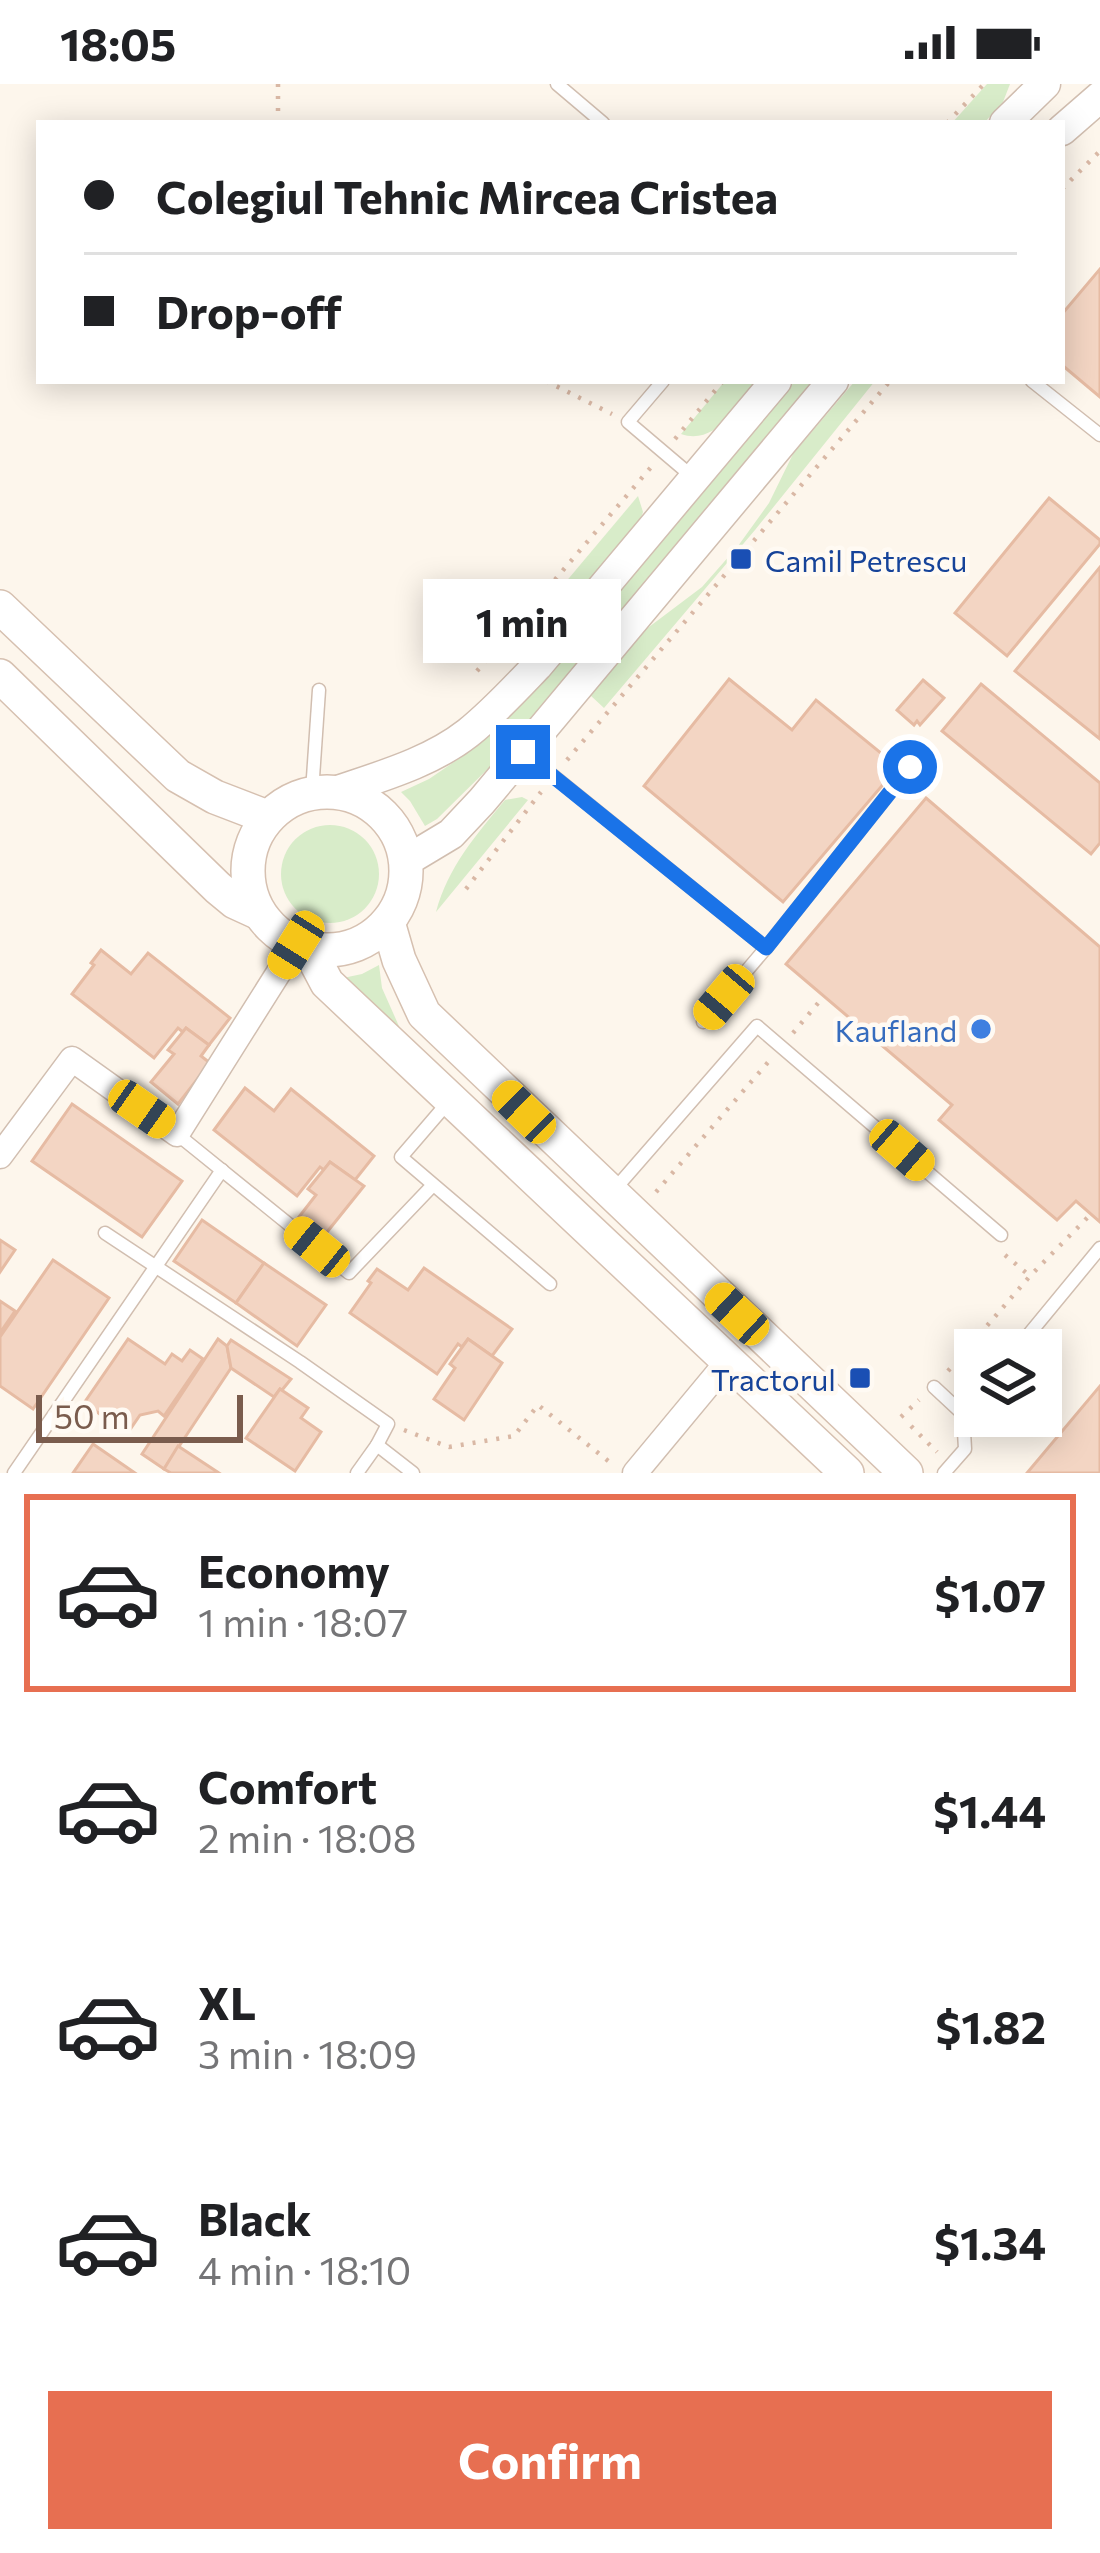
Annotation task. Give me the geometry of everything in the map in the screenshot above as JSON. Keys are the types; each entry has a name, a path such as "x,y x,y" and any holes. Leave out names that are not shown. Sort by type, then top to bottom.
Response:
{"main road":[{"path":"0,607 178,776 267,818"},
{"path":"0,676 218,888 259,914"},
{"path":"325,792 363,799 384,814 399,836 406,861 406,883 388,922 365,941 338,950 302,947 275,932 259,914 247,872 256,833 267,818 288,801 325,792"},
{"path":"388,922 404,973 424,1014 906,1473"},
{"path":"302,947 327,983 847,1473"}],"street":[{"path":"1008,120 1045,84"},
{"path":"1065,127 1100,97"},
{"path":"325,792 394,772 466,735 537,667 773,384"},
{"path":"406,861 451,834 830,384"},
{"path":"0,1156 72,1059 177,1134 302,947"},
{"path":"635,1473 728,1361"}],"lane":[{"path":"557,84 599,120"},
{"path":"660,384 628,422 694,478"},
{"path":"1036,384 1100,435"},
{"path":"320,691 325,792"},
{"path":"523,752 766,948"},
{"path":"704,1022 910,767"},
{"path":"610,1194 757,1025 1001,1235"},
{"path":"451,1099 401,1157 550,1284"},
{"path":"177,1134 349,1274 434,1185"},
{"path":"14,1473 222,1170"},
{"path":"105,1233 388,1424 357,1473"},
{"path":"1033,1329 1100,1248"},
{"path":"934,1387 954,1406"},
{"path":"944,1473 965,1449 964,1437"},
{"path":"377,1445 413,1473"}],"path":[{"path":"278,84 278,120"},
{"path":"950,120 984,84"},
{"path":"1065,186 1100,151"},
{"path":"552,384 628,422"},
{"path":"477,671 721,384"},
{"path":"466,889 553,777 887,384"},
{"path":"648,1201 824,996"},
{"path":"901,1417 1091,1214"},
{"path":"388,1424 449,1447 514,1436 538,1405 623,1473"}],"green space":[{"path":"987,84 1010,84 1003,102 987,120 955,120"},
{"path":"723,384 756,384 716,429 694,436 681,434"},
{"path":"792,384 815,384 514,743 425,826 401,792 479,745 530,693"},
{"path":"852,384 873,384 604,708 590,695 641,633 702,587 738,546 769,503 793,454"},
{"path":"638,496 643,512 638,527 532,652 517,640"},
{"path":"505,800 528,800 436,912 455,866 474,839"},
{"path":"330,825 349,829 364,840 375,855 379,874 375,893 364,908 349,919 330,923 311,919 296,908 285,893 281,874 285,855 296,840 311,829"},
{"path":"379,965 382,988 402,1033 343,978"}],"building":[{"path":"1100,269 1100,397 1065,368 1065,310"},
{"path":"1049,498 1100,544 1007,656 955,613"},
{"path":"1100,567 1100,739 1015,671"},
{"path":"729,679 792,730 816,700 898,767 783,902 644,786"},
{"path":"923,680 944,698 920,725 917,721 914,725 897,710"},
{"path":"981,684 1100,783 1100,843 1091,854 942,731"},
{"name":"Kaufland","path":"926,798 1100,947 1100,1222 1076,1201 1057,1220 939,1120 952,1105 786,964"},
{"path":"101,950 131,974 148,953 230,1018 209,1045 186,1028 183,1032 178,1028 154,1058 72,994"},
{"path":"186,1028 209,1045 201,1056 210,1063 178,1104 151,1082 174,1054 168,1050"},
{"path":"245,1088 274,1111 291,1089 374,1156 355,1180 330,1162 324,1170 320,1167 297,1196 214,1130"},
{"path":"72,1104 182,1181 142,1237 32,1161"},
{"path":"330,1162 364,1186 319,1242 295,1222 316,1195 308,1189"},
{"path":"202,1220 264,1263 236,1303 174,1261"},
{"path":"0,1240 15,1250 0,1272"},
{"path":"53,1260 109,1298 33,1409 0,1386 0,1337"},
{"path":"264,1263 326,1305 297,1346 236,1303"},
{"path":"424,1268 512,1329 492,1356 468,1339 462,1347 458,1344 437,1374 350,1313 377,1269 408,1290"},
{"path":"0,1301 15,1311 0,1333"},
{"path":"128,1339 165,1364 172,1354 182,1361 190,1350 203,1359 164,1416 158,1411 140,1415 129,1431 84,1403"},
{"path":"218,1339 227,1346 231,1368 164,1469 142,1454"},
{"path":"468,1339 502,1363 464,1420 434,1399"},
{"path":"231,1340 291,1379 274,1397 231,1368 227,1346"},
{"path":"1100,1386 1100,1473 1027,1473 1062,1437"},
{"path":"280,1389 308,1408 301,1418 321,1432 295,1471 246,1438"},
{"path":"93,1444 135,1473 73,1473"},
{"path":"178,1446 219,1473 164,1469"}],"place":[{"name":"Camil Petrescu","path":"741,559"},
{"name":"Kaufland","path":"981,1029"},
{"name":"Tractorul","path":"860,1378"}],"route":[{"path":"523,752 766,948 910,767"}]}
